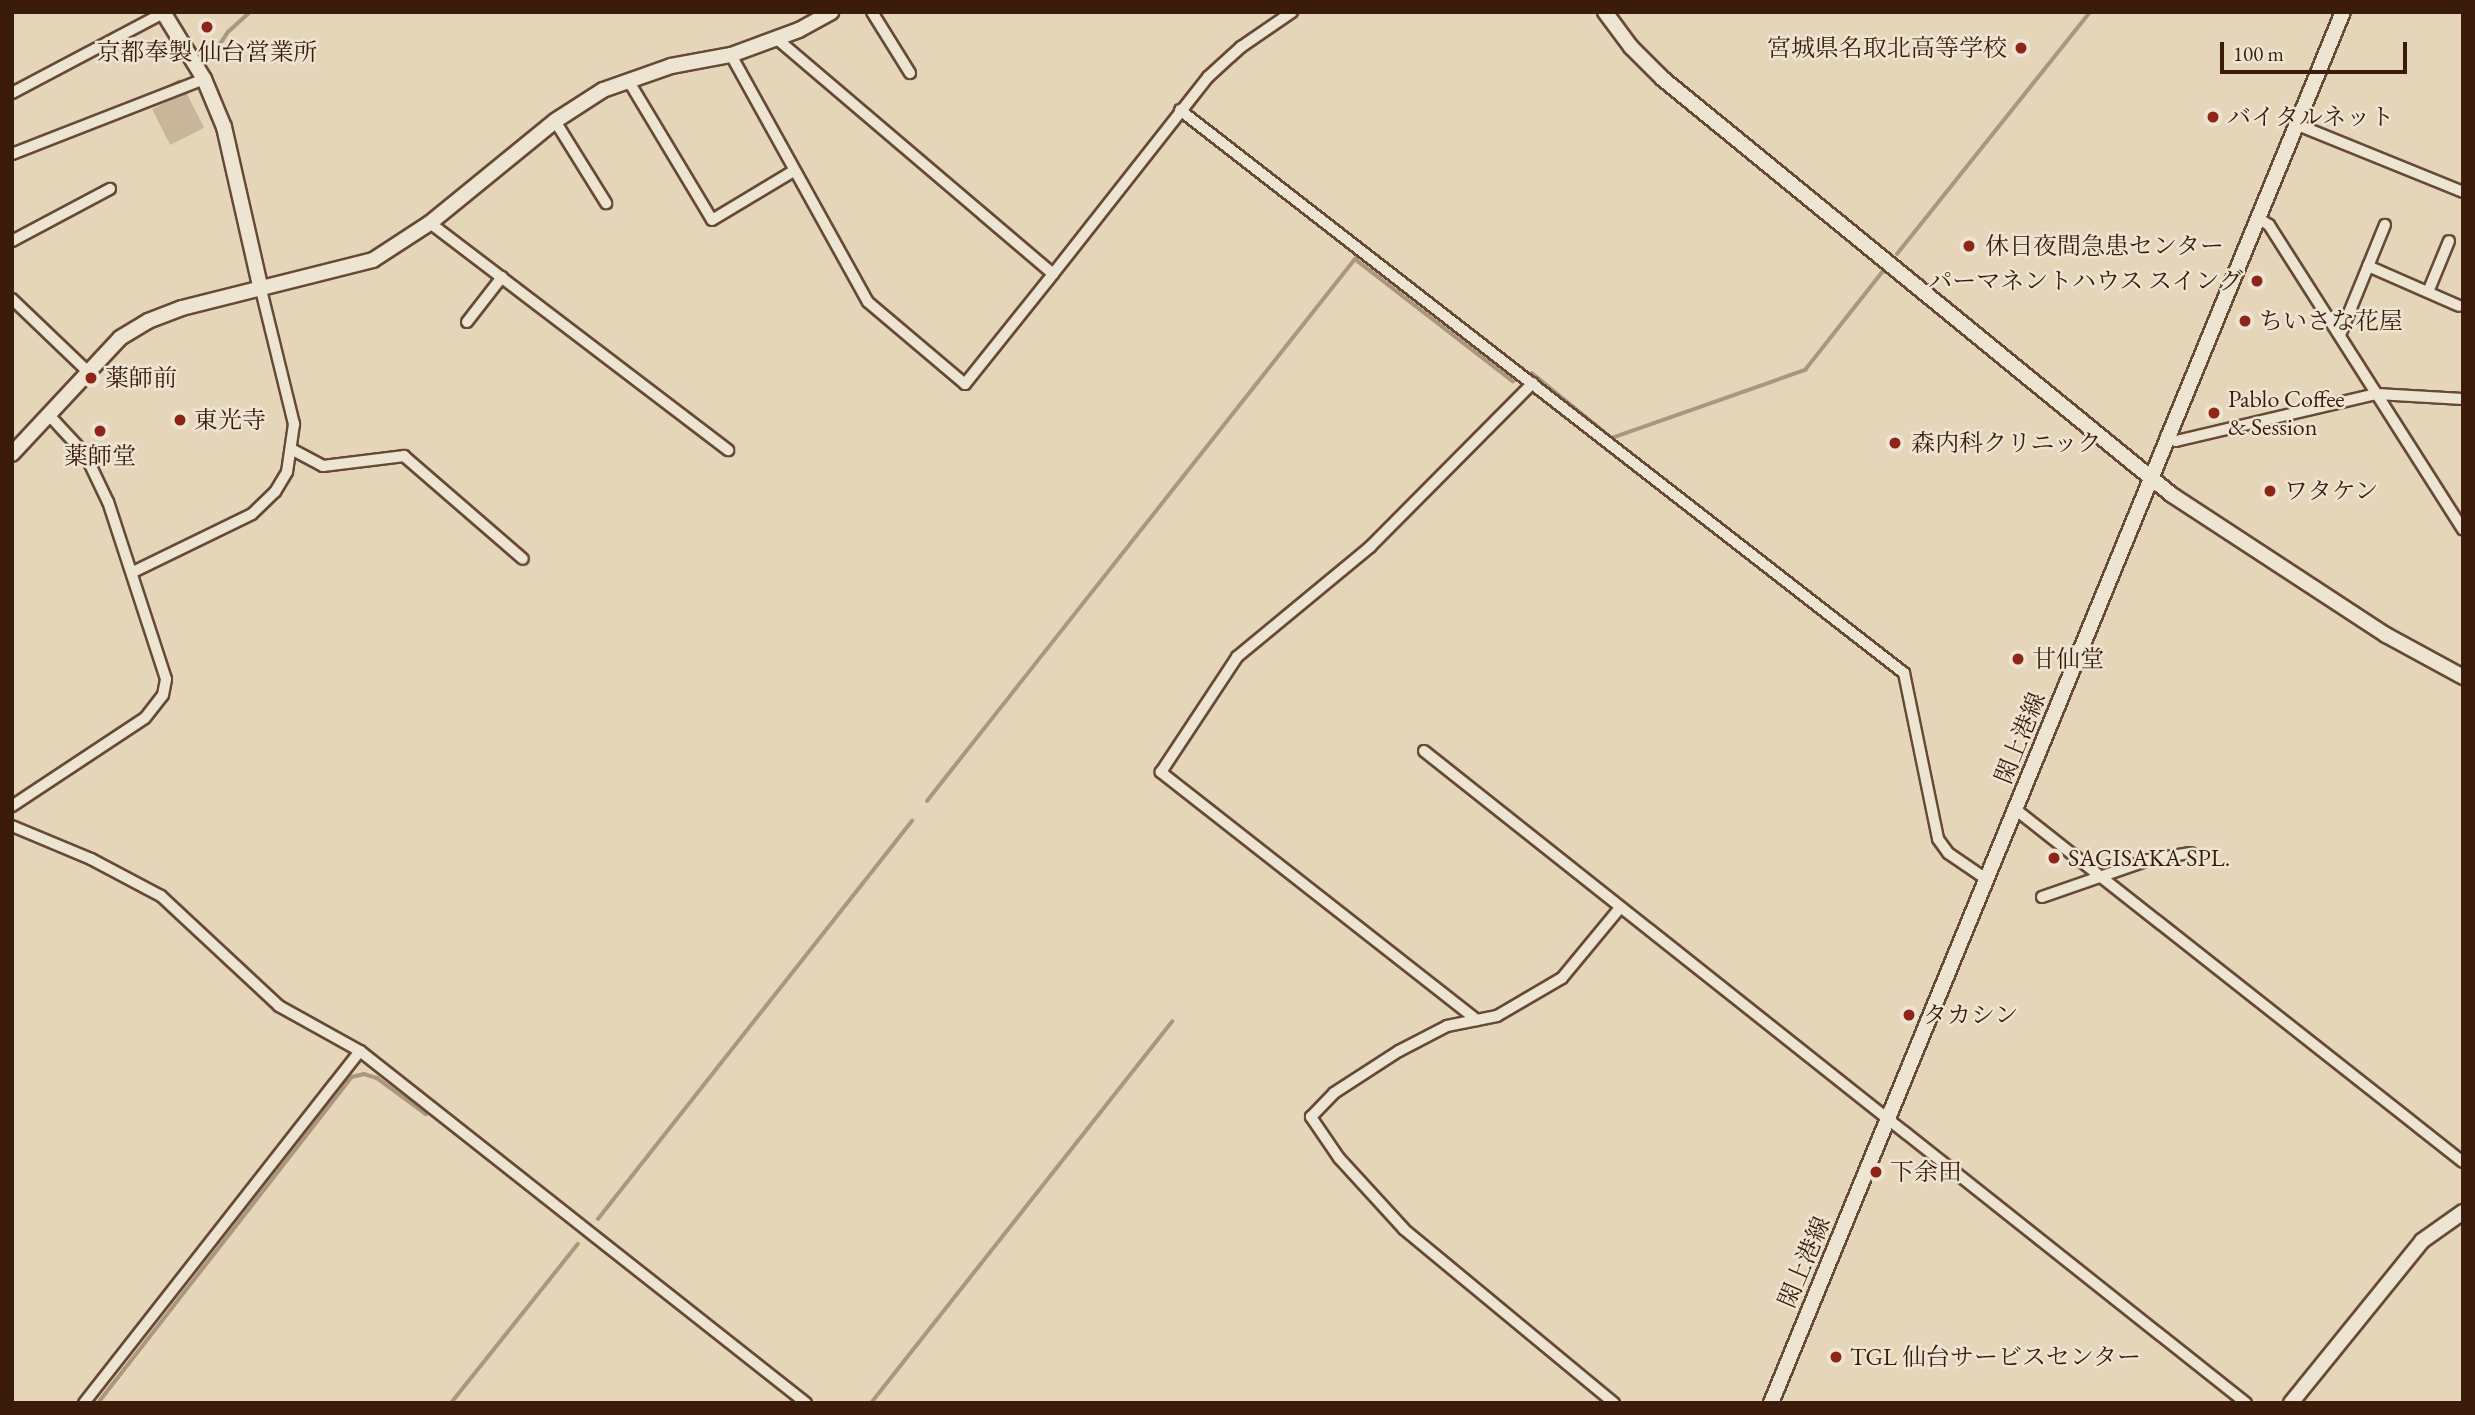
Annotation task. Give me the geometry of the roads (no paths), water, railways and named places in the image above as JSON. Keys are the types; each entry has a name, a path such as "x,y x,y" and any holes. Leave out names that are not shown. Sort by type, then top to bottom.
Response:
{"street":[{"path":"12,454 120,338 148,321 373,260 430,223 555,121 628,80 731,55 777,39 831,12"},
{"path":"872,12 910,73"},
{"path":"731,55 792,172 868,302 965,384 1180,110 1241,47 1292,12"},
{"path":"1605,12 1631,47 1664,79 2151,477 2386,635 2463,677"},
{"name":"閖上港線","path":"1771,1403 2166,436 2343,12"},
{"path":"12,93 164,13 204,79 224,127 294,424 293,450 275,492 252,514 134,572"},
{"path":"777,39 1053,274"},
{"path":"12,154 204,79"},
{"path":"628,80 712,220 792,172"},
{"path":"1180,110 1904,673 1938,839 1948,853 1986,879"},
{"path":"555,121 606,203"},
{"path":"2298,125 2463,192"},
{"path":"12,241 110,189"},
{"path":"2258,218 2269,225 2463,530"},
{"path":"430,223 728,450"},
{"path":"2340,335 2385,225"},
{"path":"2428,292 2449,242"},
{"path":"2368,266 2459,306"},
{"path":"467,322 502,277"},
{"path":"12,299 87,371"},
{"path":"1478,1020 1161,772 1237,657 1370,547 1533,383"},
{"path":"2166,436 2176,441 2377,394 2463,399"},
{"path":"12,806 145,718 163,695 166,670 134,572 85,454 50,415"},
{"path":"293,450 323,466 404,456 523,559"},
{"path":"1424,751 2246,1403"},
{"path":"2015,809 2463,1162"},
{"path":"12,826 92,859 161,896 279,1006 360,1051 806,1403"},
{"path":"2042,897 2148,860 2189,853"},
{"path":"1614,1403 1404,1230 1339,1158 1311,1117 1334,1093 1399,1051 1447,1026 1497,1016 1562,978 1620,908"},
{"path":"84,1403 360,1051"},
{"path":"2291,1403 2422,1241 2463,1212"}],"waterway":[{"path":"213,55 228,32 250,12"},
{"path":"1897,254 2090,12"},
{"path":"165,89 179,82"},
{"path":"927,801 1355,259 1513,381"},
{"path":"1532,373 1612,438 1805,370 1884,270"},
{"path":"598,1219 912,821"},
{"path":"871,1403 1172,1022"},
{"path":"98,1403 352,1077 364,1074 377,1078 426,1114"},
{"path":"451,1403 578,1244"}],"place":[{"name":"京都奉製 仙台営業所","path":"207,27"},
{"name":"宮城県名取北高等学校","path":"2021,48"},
{"name":"バイタルネット","path":"2213,117"},
{"name":"休日夜間急患センター","path":"1969,246"},
{"name":"パーマネントハウス スイング","path":"2257,281"},
{"name":"ちいさな花屋","path":"2245,321"},
{"name":"薬師前","path":"91,378"},
{"name":"Pablo Coffee & Session","path":"2214,413"},
{"name":"東光寺","path":"180,420"},
{"name":"薬師堂","path":"100,431"},
{"name":"森内科クリニック","path":"1895,443"},
{"name":"ワタケン","path":"2270,491"},
{"name":"甘仙堂","path":"2018,659"},
{"name":"SAGISAKA SPL.","path":"2054,858"},
{"name":"タカシン","path":"1909,1015"},
{"name":"下余田","path":"1876,1172"},
{"name":"TGL 仙台サービスセンター","path":"1836,1357"}]}
